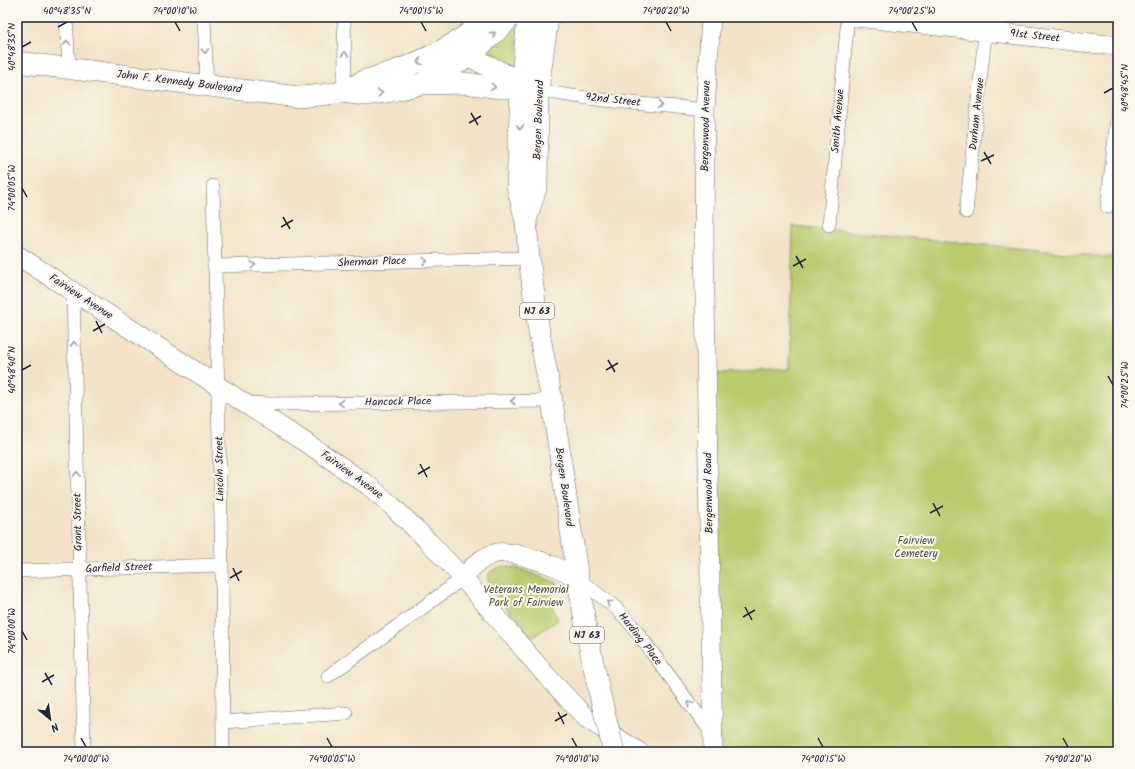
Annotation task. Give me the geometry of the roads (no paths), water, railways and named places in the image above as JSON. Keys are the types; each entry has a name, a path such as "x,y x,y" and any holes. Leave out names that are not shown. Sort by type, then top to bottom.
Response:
{"main road":[{"name":"John F. Kennedy Boulevard","path":"342,92 366,80 391,73 450,47 475,29 487,17"},
{"name":"John F. Kennedy Boulevard","path":"17,62 298,97 342,92 365,95 392,92 421,84 468,57 510,17"},
{"name":"Bergen Boulevard","path":"528,17 530,89"},
{"name":"Bergen Boulevard","path":"548,17 530,89 517,187 526,221 529,258 539,332 552,401 587,634 614,752"},
{"path":"450,47 512,78 530,89"},
{"path":"421,84 465,84 500,88 530,89"}],"street":[{"path":"66,17 69,68"},
{"path":"204,17 207,86"},
{"path":"342,92 345,67 344,17"},
{"name":"Bergenwood Avenue","path":"704,235 705,110 711,17"},
{"name":"Smith Avenue","path":"829,225 848,17"},
{"name":"91st Street","path":"856,17 986,24 1118,46"},
{"name":"Durham Avenue","path":"966,212 986,24"},
{"name":"92nd Street","path":"530,89 600,99 705,110"},
{"path":"1107,207 1118,110"},
{"name":"Lincoln Street","path":"212,186 222,565 223,752"},
{"name":"Bergenwood Road","path":"704,235 713,744"},
{"name":"Fairview Avenue","path":"17,255 314,448 368,486 411,523 463,578 544,673 586,718 639,752"},
{"name":"Sherman Place","path":"214,266 529,258"},
{"name":"Grant Street","path":"73,291 84,752"},
{"name":"Hancock Place","path":"244,403 552,401"},
{"name":"Harding Place","path":"463,578 474,565 486,557 498,553 510,553 556,567 578,579 616,608 631,624 713,744"},
{"name":"Garfield Street","path":"17,572 222,565"},
{"path":"328,676 463,578"},
{"path":"223,722 346,713"}],"park label":[{"name":"Fairview Cemetery","path":"916,547"},
{"name":"Veterans Memorial Park of Fairview","path":"526,596"}]}
